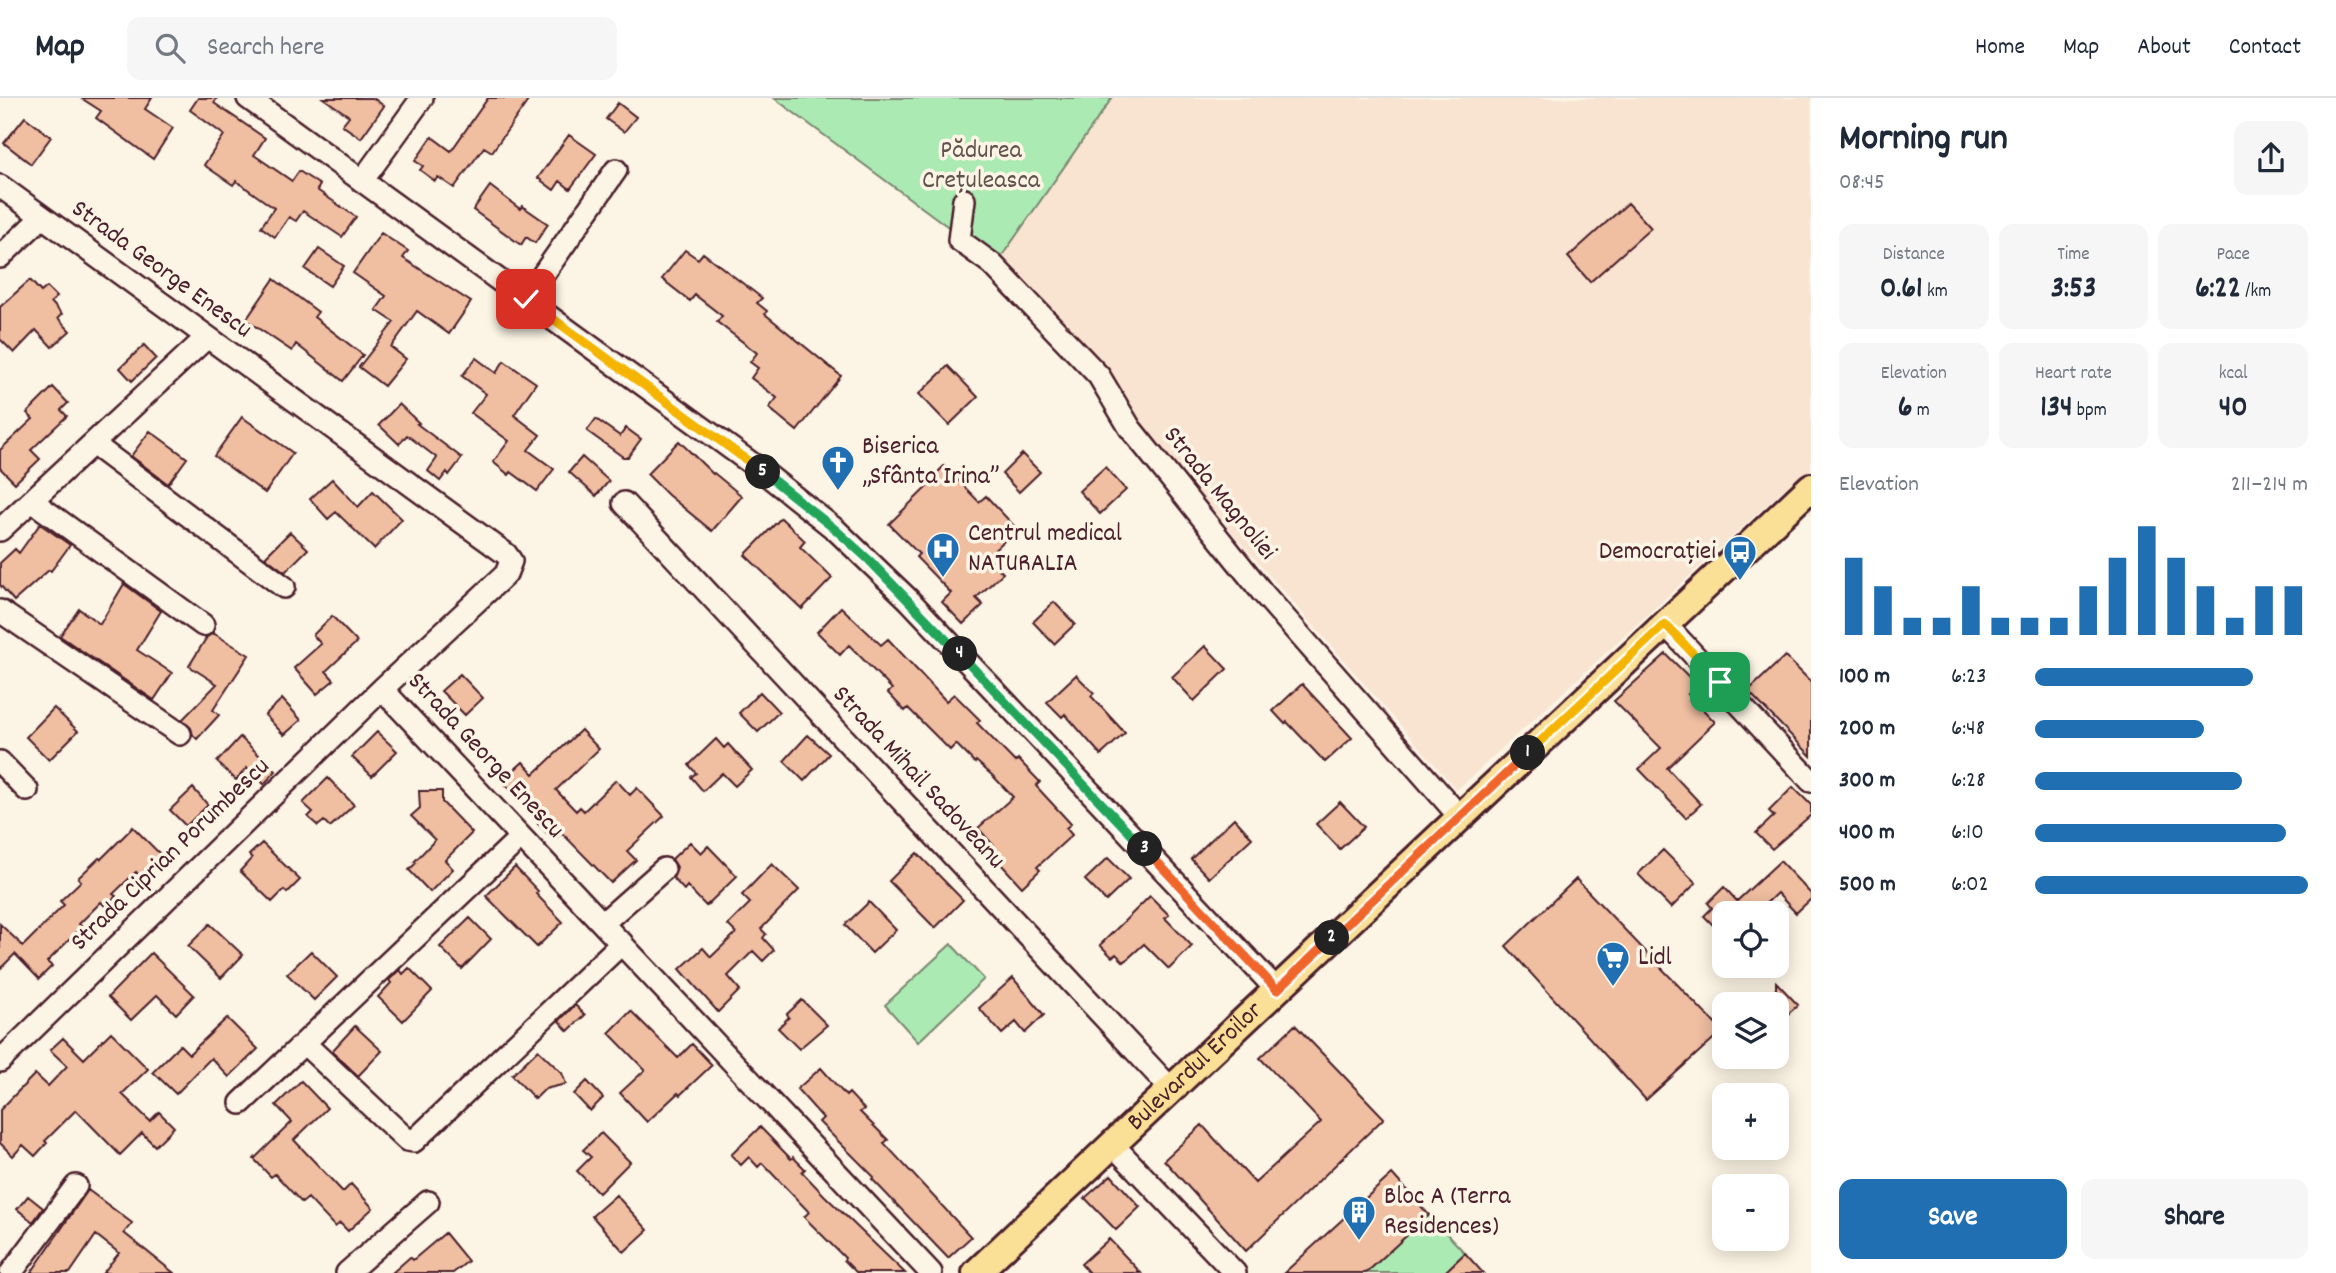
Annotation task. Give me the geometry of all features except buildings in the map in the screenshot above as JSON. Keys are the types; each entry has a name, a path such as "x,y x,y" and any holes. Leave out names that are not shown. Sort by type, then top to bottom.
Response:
{"main road":[{"name":"Bulevardul Eroilor","path":"976,1273 1811,487"}],"street":[{"path":"248,98 762,471 836,530 869,560 1277,990"},
{"path":"362,181 422,98"},
{"path":"526,299 616,170"},
{"name":"Strada George Enescu","path":"0,186 506,554 511,561 506,574 382,689 931,1273"},
{"name":"Strada Magnoliei","path":"964,200 959,240 992,264 1099,376 1130,428 1262,592 1460,817"},
{"path":"0,257 42,217"},
{"path":"0,530 206,338"},
{"path":"93,444 284,587"},
{"path":"32,501 203,625"},
{"name":"Strada Mihail Sadoveanu","path":"624,503 1172,1090"},
{"path":"0,611 180,734"},
{"path":"1665,624 1811,781"},
{"name":"Strada Ciprian Porumbescu","path":"0,1061 382,689"},
{"path":"0,762 27,790"},
{"path":"241,1103 521,836"},
{"path":"604,923 664,869"},
{"path":"303,1043 407,1140 414,1142 622,943"},
{"path":"1113,1145 1235,1273"},
{"path":"11,1273 76,1186"},
{"path":"347,1273 428,1202"}],"shaded area":[{"path":"1112,98 1811,98 1811,515 1784,489 1457,790 997,264"}],"green space":[{"name":"Pădurea Crețuleasca","path":"774,98 1112,98 997,263"},
{"path":"951,944 984,979 918,1042 885,1005"},
{"path":"1429,1215 1465,1253 1444,1273 1366,1273"}],"place":[{"name":"Biserica „Sfânta Irina”","path":"838,492"},
{"name":"Centrul medical NATURALIA","path":"943,579"},
{"name":"Democrației","path":"1740,582"},
{"name":"Lidl","path":"1613,988"},
{"name":"Bloc A (Terra Residences)","path":"1359,1242"}],"route":[{"path":"526,299 762,471 869,560 1277,990 1665,624 1720,682"}]}
